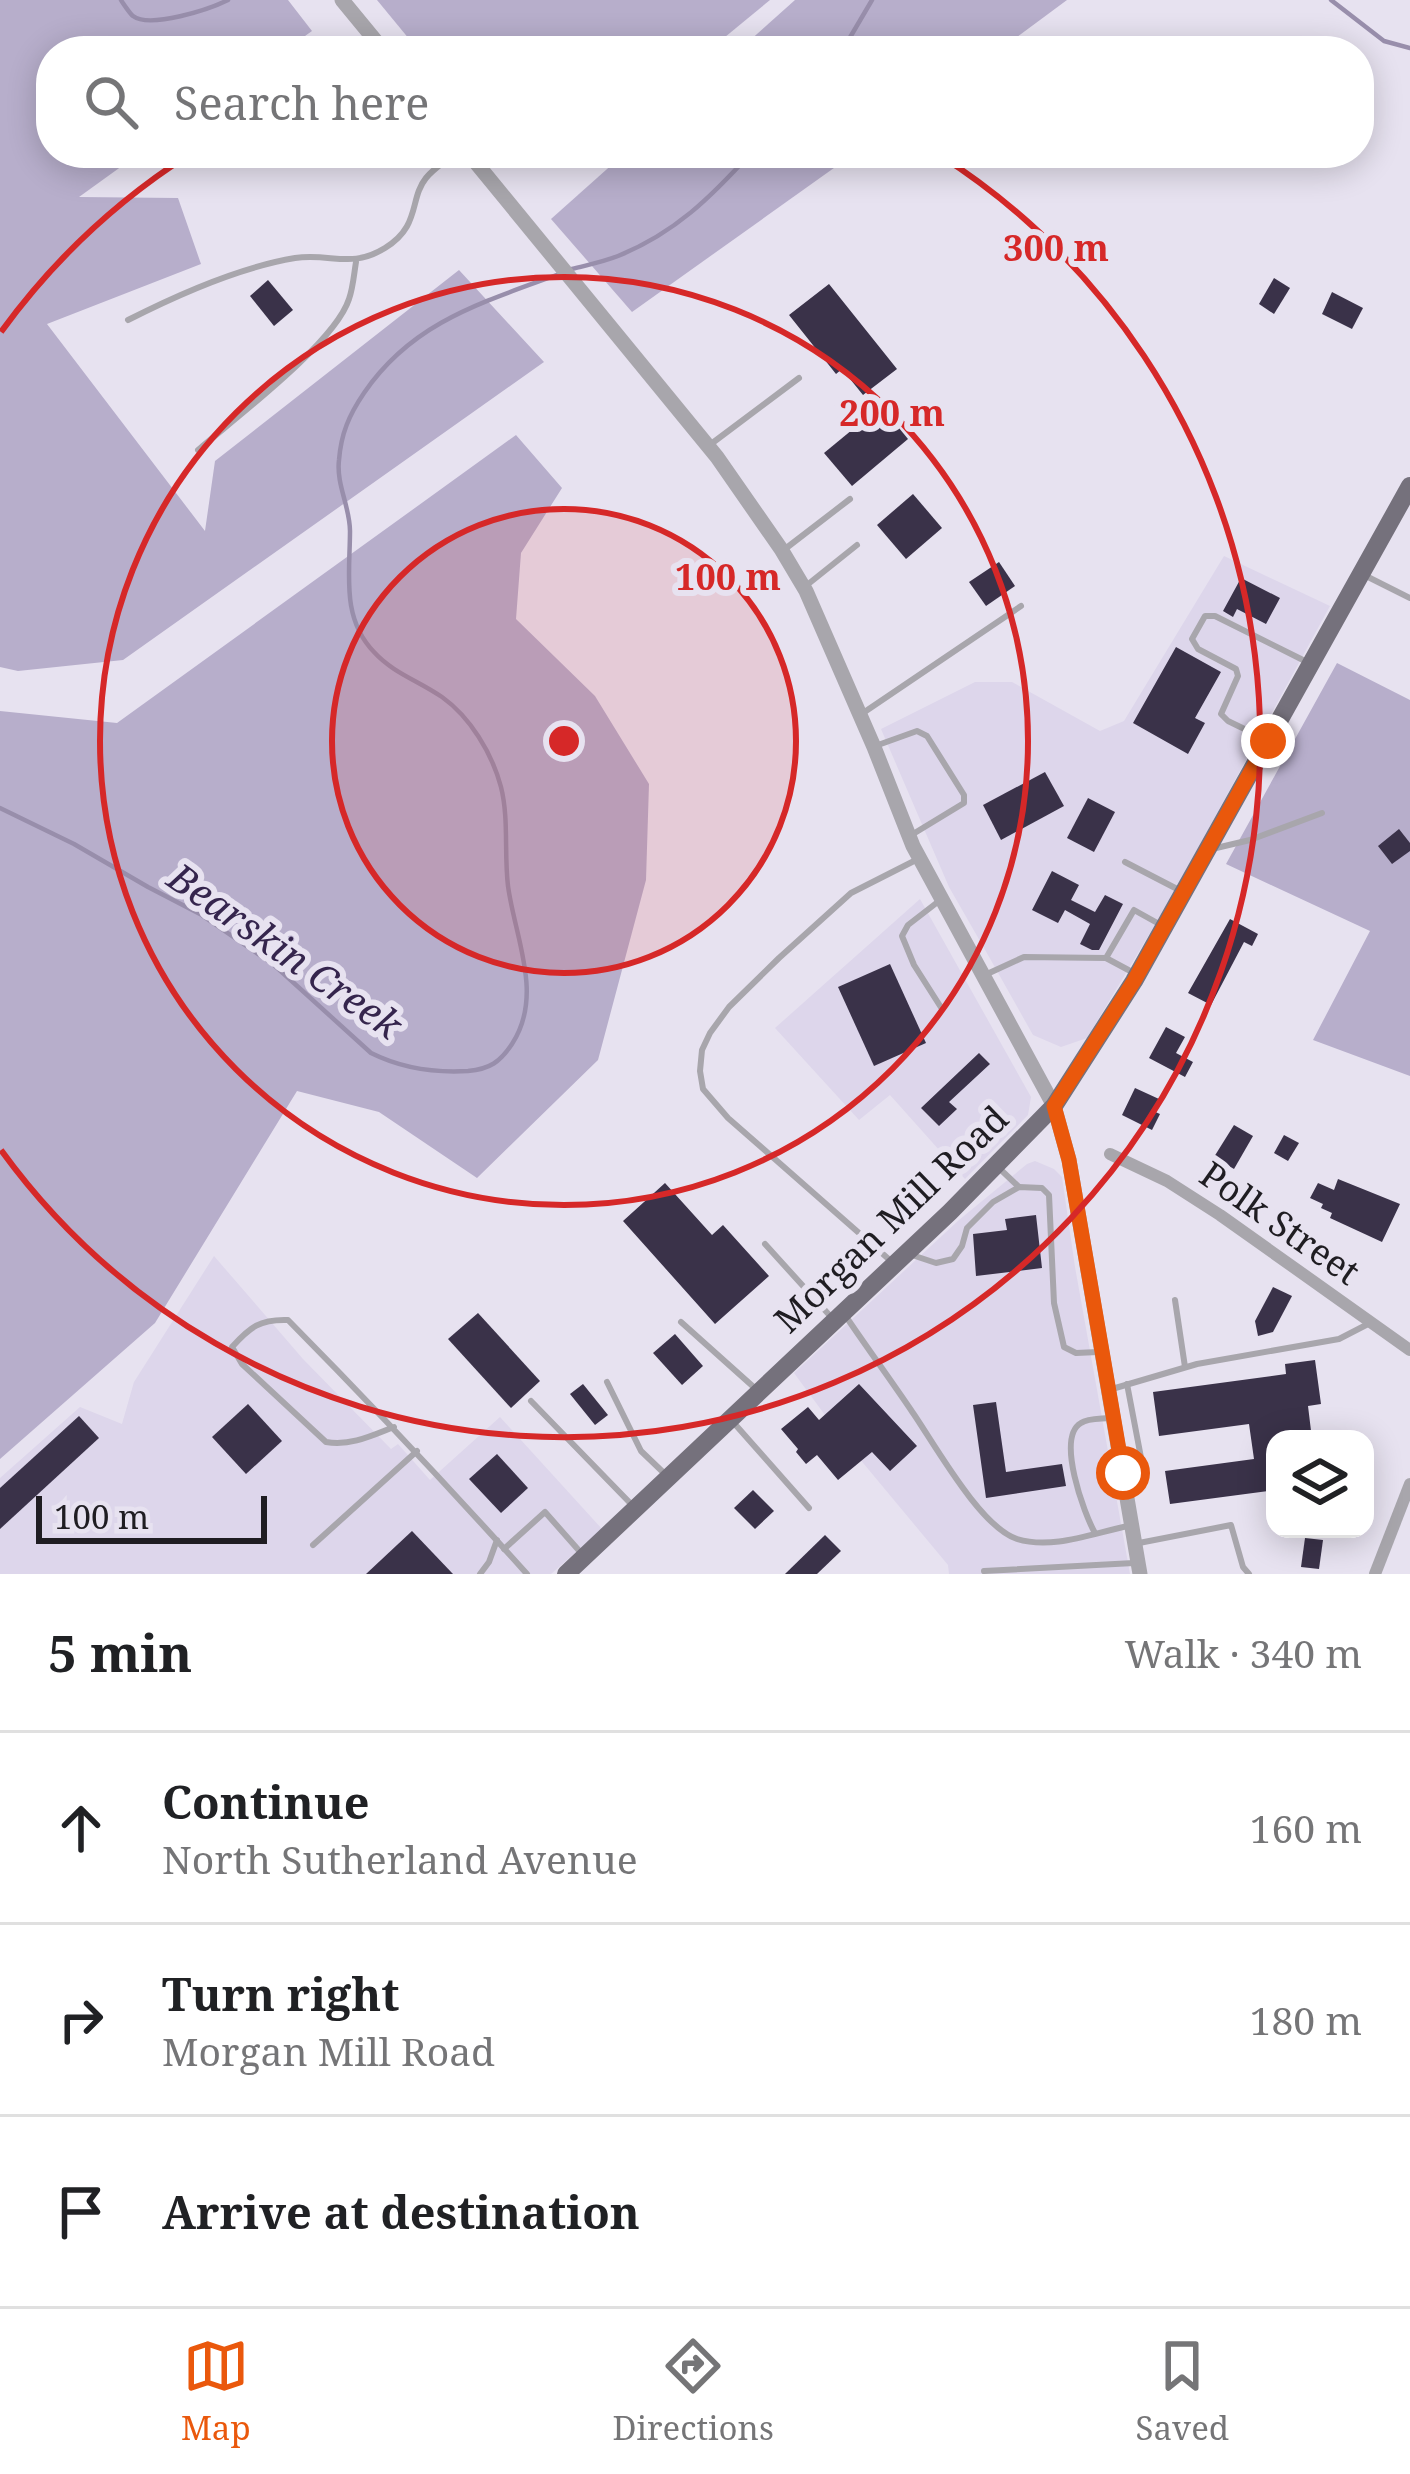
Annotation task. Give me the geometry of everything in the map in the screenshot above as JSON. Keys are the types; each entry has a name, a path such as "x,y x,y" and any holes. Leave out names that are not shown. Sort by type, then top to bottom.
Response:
{"main road":[{"name":"Morgan Mill Road","path":"566,1574 900,1259 1054,1106 1137,975 1410,486"}],"street":[{"path":"342,0 372,36"},
{"path":"480,168 708,446 782,551 804,587 920,858 1054,1106 1069,1160 1139,1568"},
{"name":"Polk Street","path":"1110,1154 1167,1181 1220,1215 1410,1350"},
{"path":"1375,1574 1410,1484"}],"lane":[{"path":"128,320 246,272 321,256 356,262 389,246 413,220 424,180 438,168"},
{"path":"198,450 299,362 337,322 350,299 356,262"},
{"path":"708,446 799,378"},
{"path":"782,551 850,499"},
{"path":"804,587 857,544"},
{"path":"1361,573 1410,598"},
{"path":"860,715 1021,606"},
{"path":"1268,741 1221,714 1238,676 1236,669 1198,649 1192,639 1205,616 1215,616 1311,664"},
{"path":"874,747 917,731 927,736 964,795 964,803 910,836"},
{"path":"1208,850 1322,813"},
{"path":"920,858 851,892 729,1007 702,1050 703,1089 728,1118 900,1259 953,1259 967,1228 993,1202 1019,1187 1042,1188 1049,1195 1054,1304 1064,1347 1076,1353 1102,1352"},
{"path":"1125,862 1184,892"},
{"path":"941,1009 902,936 908,925 942,899"},
{"path":"1106,958 1134,910 1164,927"},
{"path":"984,976 1024,957 1106,958 1137,975"},
{"path":"996,1165 1019,1187"},
{"path":"765,1244 839,1317 965,1491 1006,1535 1045,1543 1131,1526"},
{"path":"1175,1300 1185,1367"},
{"path":"394,1427 358,1442 326,1442 242,1364 232,1347 267,1319 288,1320 394,1427 417,1451 526,1574"},
{"path":"681,1322 759,1392"},
{"path":"1108,1390 1185,1367 1339,1339 1370,1324"},
{"path":"607,1382 641,1450 669,1477"},
{"path":"1123,1473 1143,1468 1127,1384"},
{"path":"531,1401 635,1509"},
{"path":"1095,1533 1080,1502 1071,1439 1083,1421 1113,1417"},
{"path":"730,1419 808,1508"},
{"path":"314,1545 417,1451"},
{"path":"504,1549 545,1512 584,1557"},
{"path":"1135,1544 1231,1526 1249,1574"},
{"path":"480,1574 497,1540"},
{"path":"984,1571 1139,1568"}],"shaded area":[{"path":"0,0 288,0 312,31 305,36 36,36 36,168 119,168 79,197 178,198 201,264 47,324 205,531 215,461 459,270 544,362 123,660 18,671 0,667"},
{"path":"377,0 770,0 726,36 407,36"},
{"path":"795,0 1067,0 1018,36 755,36"},
{"path":"608,168 834,168 632,312 551,219"},
{"path":"516,435 562,488 521,553 516,619 595,696 649,784 646,880 598,1060 477,1178 379,1112 297,1091 155,1323 0,1459 0,711 117,723"},
{"path":"1224,556 1330,606 1168,903 1087,1038 1061,1047 1033,1035 949,887 881,729 975,682 1012,682 1100,731 1124,721"},
{"path":"1337,663 1410,700 1410,1076 1313,1040 1370,931 1226,864"},
{"path":"920,899 1031,1097 1028,1115 965,1179 890,1095 859,1120 775,1028"},
{"path":"1035,1161 1062,1177 1130,1574 949,1574 948,1565 794,1373 959,1220"},
{"path":"214,1256 303,1359 391,1449 398,1444 430,1480 500,1417 602,1529 551,1574 0,1574 0,1478 80,1407 122,1424 134,1382"}],"building":[{"path":"1274,278 1290,288 1274,314 1259,304"},
{"path":"268,280 293,310 274,326 250,296"},
{"path":"829,284 897,369 863,395 842,369 836,374 789,315"},
{"path":"1332,292 1363,308 1352,329 1322,314"},
{"path":"881,406 908,439 852,486 824,453"},
{"path":"913,494 942,528 906,559 877,525"},
{"path":"999,562 1015,586 986,606 969,582"},
{"path":"1241,578 1280,598 1266,624 1237,609 1233,617 1223,611"},
{"path":"1176,647 1221,672 1195,718 1205,723 1188,754 1133,723"},
{"path":"1045,772 1064,806 1001,840 983,805"},
{"path":"1088,798 1115,812 1094,852 1067,838"},
{"path":"1399,829 1410,851 1392,864 1378,846"},
{"path":"1052,871 1079,885 1071,900 1095,912 1105,895 1123,904 1099,950 1080,944 1090,924 1065,910 1058,923 1032,910"},
{"path":"1230,919 1258,934 1252,946 1244,942 1211,1005 1188,993"},
{"path":"890,964 926,1043 874,1066 838,987"},
{"path":"1166,1027 1185,1037 1176,1053 1193,1062 1185,1077 1149,1058"},
{"path":"979,1053 990,1064 949,1102 957,1109 939,1126 921,1108"},
{"path":"1135,1088 1159,1099 1153,1111 1160,1114 1152,1130 1122,1115"},
{"path":"1234,1125 1253,1136 1234,1169 1214,1157"},
{"path":"1284,1135 1299,1143 1288,1161 1274,1153"},
{"path":"1338,1179 1400,1204 1382,1242 1330,1218 1332,1213 1321,1208 1323,1204 1310,1198 1318,1183 1334,1190"},
{"path":"665,1183 712,1235 723,1225 769,1276 715,1324 623,1221"},
{"path":"1036,1215 1042,1268 976,1276 973,1234 1007,1230 1005,1219"},
{"path":"1273,1287 1292,1296 1273,1332 1258,1336 1255,1321"},
{"path":"478,1313 540,1381 511,1408 448,1339"},
{"path":"675,1334 703,1366 682,1385 653,1353"},
{"path":"1315,1360 1321,1404 1308,1406 1311,1430 1266,1430 1266,1491 1170,1504 1165,1471 1254,1459 1249,1424 1159,1436 1153,1392 1286,1374 1285,1364"},
{"path":"583,1384 608,1415 595,1425 570,1394"},
{"path":"859,1384 917,1446 890,1471 872,1452 838,1480 817,1455 806,1464 781,1429 808,1407 819,1420"},
{"path":"996,1402 1006,1472 1062,1464 1066,1486 986,1498 973,1405"},
{"path":"248,1404 282,1441 246,1474 212,1437"},
{"path":"79,1416 99,1438 0,1529 0,1488"},
{"path":"497,1454 528,1488 501,1513 469,1479"},
{"path":"753,1490 774,1511 755,1529 734,1508"},
{"path":"412,1531 453,1574 366,1574"},
{"path":"825,1535 841,1551 817,1574 785,1574"},
{"path":"1305,1538 1323,1540 1319,1569 1301,1567"}],"waterway":[{"path":"121,0 133,16 152,20 228,0"},
{"name":"Bearskin Creek","path":"851,36 872,0"},
{"name":"Bearskin Creek","path":"1331,0 1384,41 1410,48"},
{"name":"Bearskin Creek","path":"572,269 618,256 675,225 736,168"},
{"name":"Bearskin Creek","path":"0,808 200,914 274,965 371,1053 407,1066 443,1071 476,1070 499,1060 521,1025 527,986 508,886 501,787 471,725 442,697 381,659 356,625 339,460 344,433 359,401 405,348 452,317 562,273"}],"route":[{"path":"1123,1473 1069,1160 1054,1106 1134,981 1268,741"}]}
